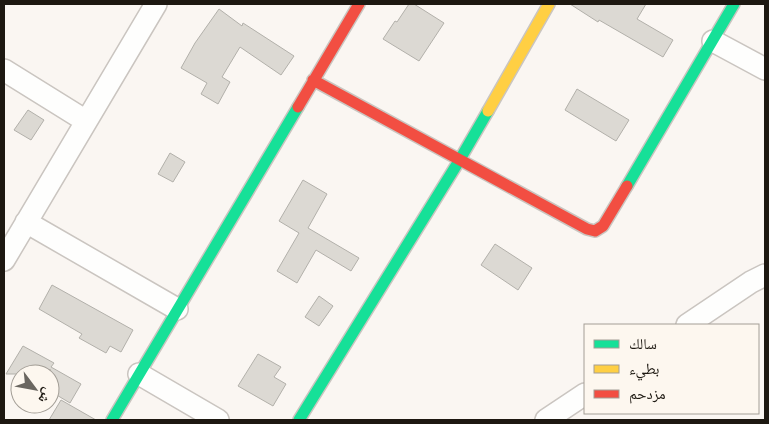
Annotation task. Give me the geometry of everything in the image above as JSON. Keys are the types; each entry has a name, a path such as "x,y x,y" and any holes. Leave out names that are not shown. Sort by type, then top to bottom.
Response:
{"street":[{"path":"4,260 156,4"},
{"path":"112,420 359,4"},
{"path":"298,420 459,160 549,4"},
{"path":"313,80 459,160 595,231 603,226 734,4"},
{"path":"713,41 765,69"},
{"path":"4,70 86,121"},
{"path":"26,222 177,310"},
{"path":"688,324 751,282 765,275"},
{"path":"139,374 218,420"},
{"path":"546,420 584,395"}],"building":[{"path":"409,4 414,4 444,23 419,61 383,39"},
{"path":"570,4 646,4 637,19 673,40 663,57 599,20 598,22"},
{"path":"219,9 242,26 243,23 294,56 281,75 240,47 222,77 230,82 218,104 201,94 207,83 181,68 195,43"},
{"path":"577,89 629,120 616,141 565,110"},
{"path":"28,110 44,120 31,140 14,130"},
{"path":"170,153 185,162 173,182 158,174"},
{"path":"303,180 327,194 308,228 359,258 351,271 316,250 297,283 277,271 299,233 279,221"},
{"path":"495,244 532,268 518,290 481,265"},
{"path":"52,285 133,330 121,352 110,346 106,353 79,338 82,334 39,309"},
{"path":"319,296 333,306 319,326 305,317"},
{"path":"23,346 54,363 53,364 12,364"},
{"path":"258,354 281,367 274,377 286,384 273,406 238,386"},
{"path":"60,372 81,384 70,403 60,397"},
{"path":"61,400 96,420 49,420 53,414 60,414"}],"traffic: fast":[{"path":"627,186 734,4"},
{"path":"112,420 298,107"},
{"path":"299,420 488,111"}],"traffic: slow":[{"path":"488,111 549,4"}],"traffic: jam":[{"path":"298,107 359,4"},
{"path":"313,80 587,229 595,231 603,226 627,186"}]}
